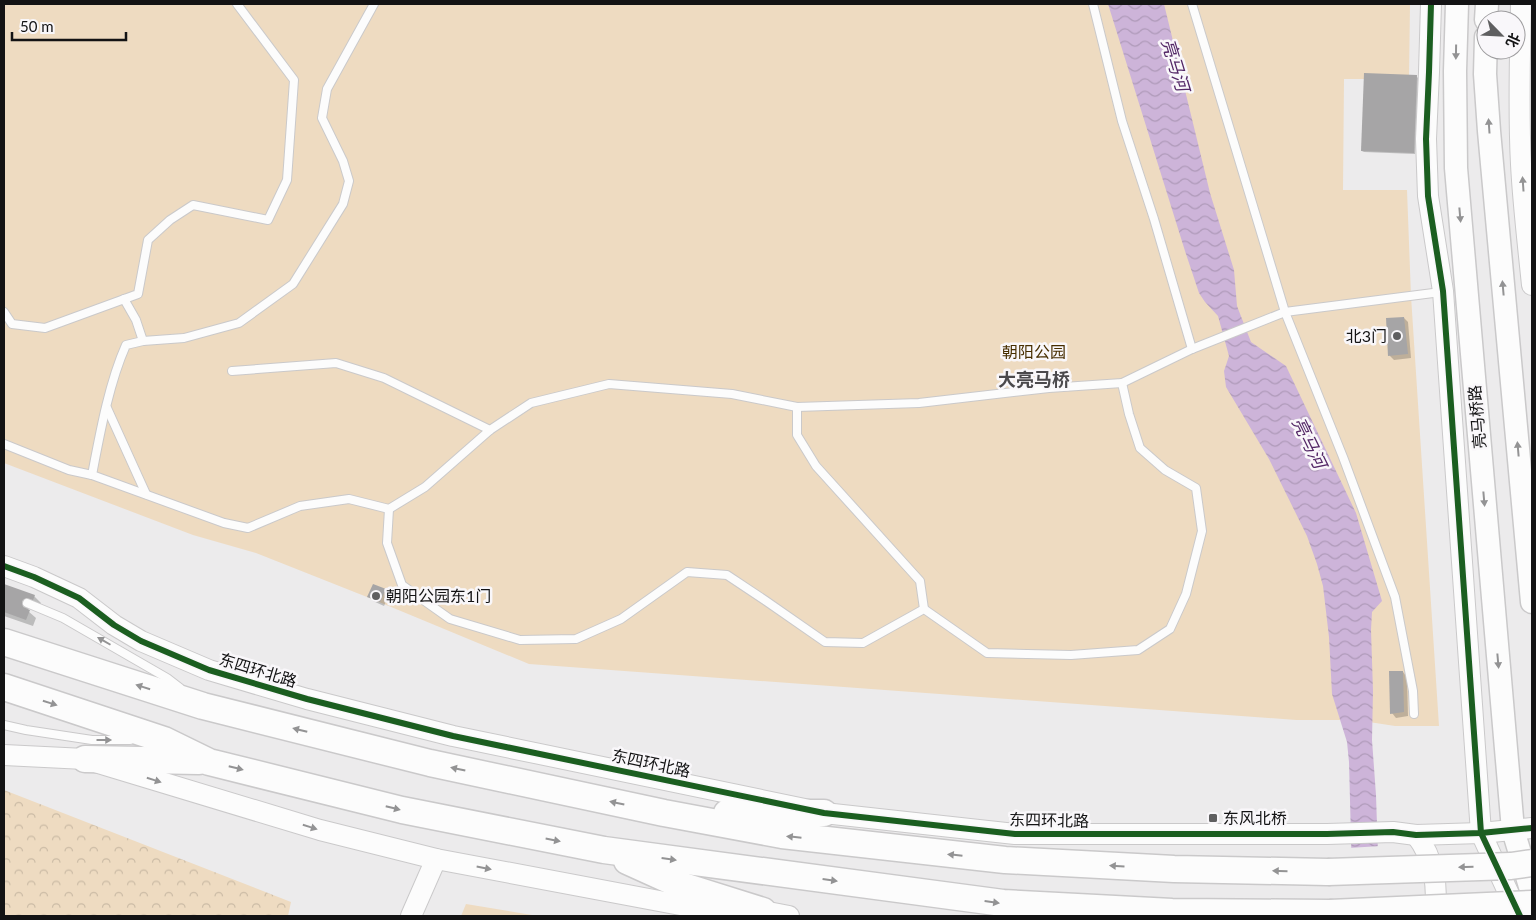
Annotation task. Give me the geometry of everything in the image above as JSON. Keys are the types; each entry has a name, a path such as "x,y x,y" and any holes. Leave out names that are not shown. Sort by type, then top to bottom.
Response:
{"highway":[{"path":"4,642 203,706 430,763 664,813 782,835 1005,860 1174,869 1328,872 1532,864"},
{"path":"4,687 164,740 209,762 402,810 604,850 1004,903 1172,912 1330,913 1532,904"},
{"path":"85,759 209,762"},
{"path":"664,813 824,813"},
{"path":"604,850 680,885 763,910"}],"main road":[{"name":"亮马桥路","path":"1457,4 1455,71 1456,168 1482,469 1522,829 1532,893"},
{"path":"1485,60 1489,131 1532,602"}],"street":[{"path":"1431,4 1426,139 1428,196 1443,291 1481,833 1520,916"},
{"path":"1521,4 1519,103 1521,163 1532,285"},
{"path":"1450,386 1482,469"},
{"name":"东四环北路","path":"4,566 34,577 79,598 114,625 141,640 210,670 307,700 454,736 824,813 1014,834 1327,834 1393,832 1416,836"},
{"path":"4,754 85,759 320,830 436,859 707,910 763,910 789,916"},
{"path":"1416,836 1522,829"},
{"path":"1416,836 1432,864 1436,906 1434,916"},
{"path":"411,916 436,859"}],"lane":[{"path":"4,312 12,324 45,328 138,294 148,240 170,220 193,205 268,220 287,180 294,80 237,4"},
{"path":"92,475 107,408 120,359 126,345 143,341 184,338 239,323 293,284 342,204 349,181 344,161 322,118 327,89 374,4"},
{"path":"1093,4 1122,121 1154,219 1192,350"},
{"path":"1192,4 1285,312 1343,458 1395,597 1414,691 1414,714"},
{"path":"4,444 69,470 92,475 224,523 248,528 300,506 349,499 390,509 425,487 490,430 532,403 609,384 732,394 797,407 920,403 1049,388 1122,383 1192,350 1285,312 1443,291"},
{"path":"124,299 136,320 143,341"},
{"path":"232,370 336,363 384,378 490,430"},
{"path":"797,407 798,435 816,466 920,580 924,609 987,653 1071,654 1138,650 1170,629 1186,594 1202,531 1196,488 1165,470 1140,448 1129,414 1122,383"},
{"path":"107,408 146,494"},
{"path":"390,509 387,544 402,585 450,620 520,640 576,639 620,619 687,572 727,575 825,642 863,643 924,609"},
{"path":"26,603 63,618 159,673 203,706"},
{"path":"4,725 92,740 164,740"}],"green space":[{"name":"朝阳公园","path":"4,4 1410,4 1409,79 1344,79 1343,190 1407,190 1411,296 1439,726 1395,726 1356,720 1296,720 529,664 256,553 193,535 4,463"},
{"path":"4,790 291,902 288,916 4,916"},
{"path":"466,904 538,916 461,916"}],"water":[{"name":"亮马河","path":"1108,4 1164,4 1210,193 1234,270 1237,306 1251,342 1286,366 1356,513 1382,601 1372,612 1371,630 1372,740 1380,916 1353,916 1347,742 1332,694 1329,637 1323,586 1317,564 1307,536 1269,459 1226,387 1224,371 1229,356 1218,316 1199,293"}],"pier":[{"path":"1381,846 1383,916 1350,916 1348,848"}],"building":[{"path":"1364,73 1417,75 1414,153 1361,151"},
{"name":"北3门","path":"1404,317 1408,354 1388,356 1386,318"},
{"path":"4,584 35,595 33,600 26,598 22,601 23,607 30,610 26,620 4,612"},
{"name":"朝阳公园东1门","path":"373,584 386,589 380,602 367,597"},
{"path":"1389,671 1403,671 1404,712 1390,714"}],"cycle path":[{"path":"1431,4 1426,139 1428,196 1443,291 1481,833 1520,916"},
{"path":"4,566 34,577 79,598 114,625 141,641 209,670 307,699 453,736 824,813 1015,834 1327,834 1393,832 1416,835 1481,833 1532,828"}],"place":[{"name":"北3门","path":"1397,336"},
{"name":"朝阳公园东1门","path":"376,596"},
{"name":"东风北桥","path":"1213,818"}],"district":[{"name":"大亮马桥","path":"1034,380"}]}
